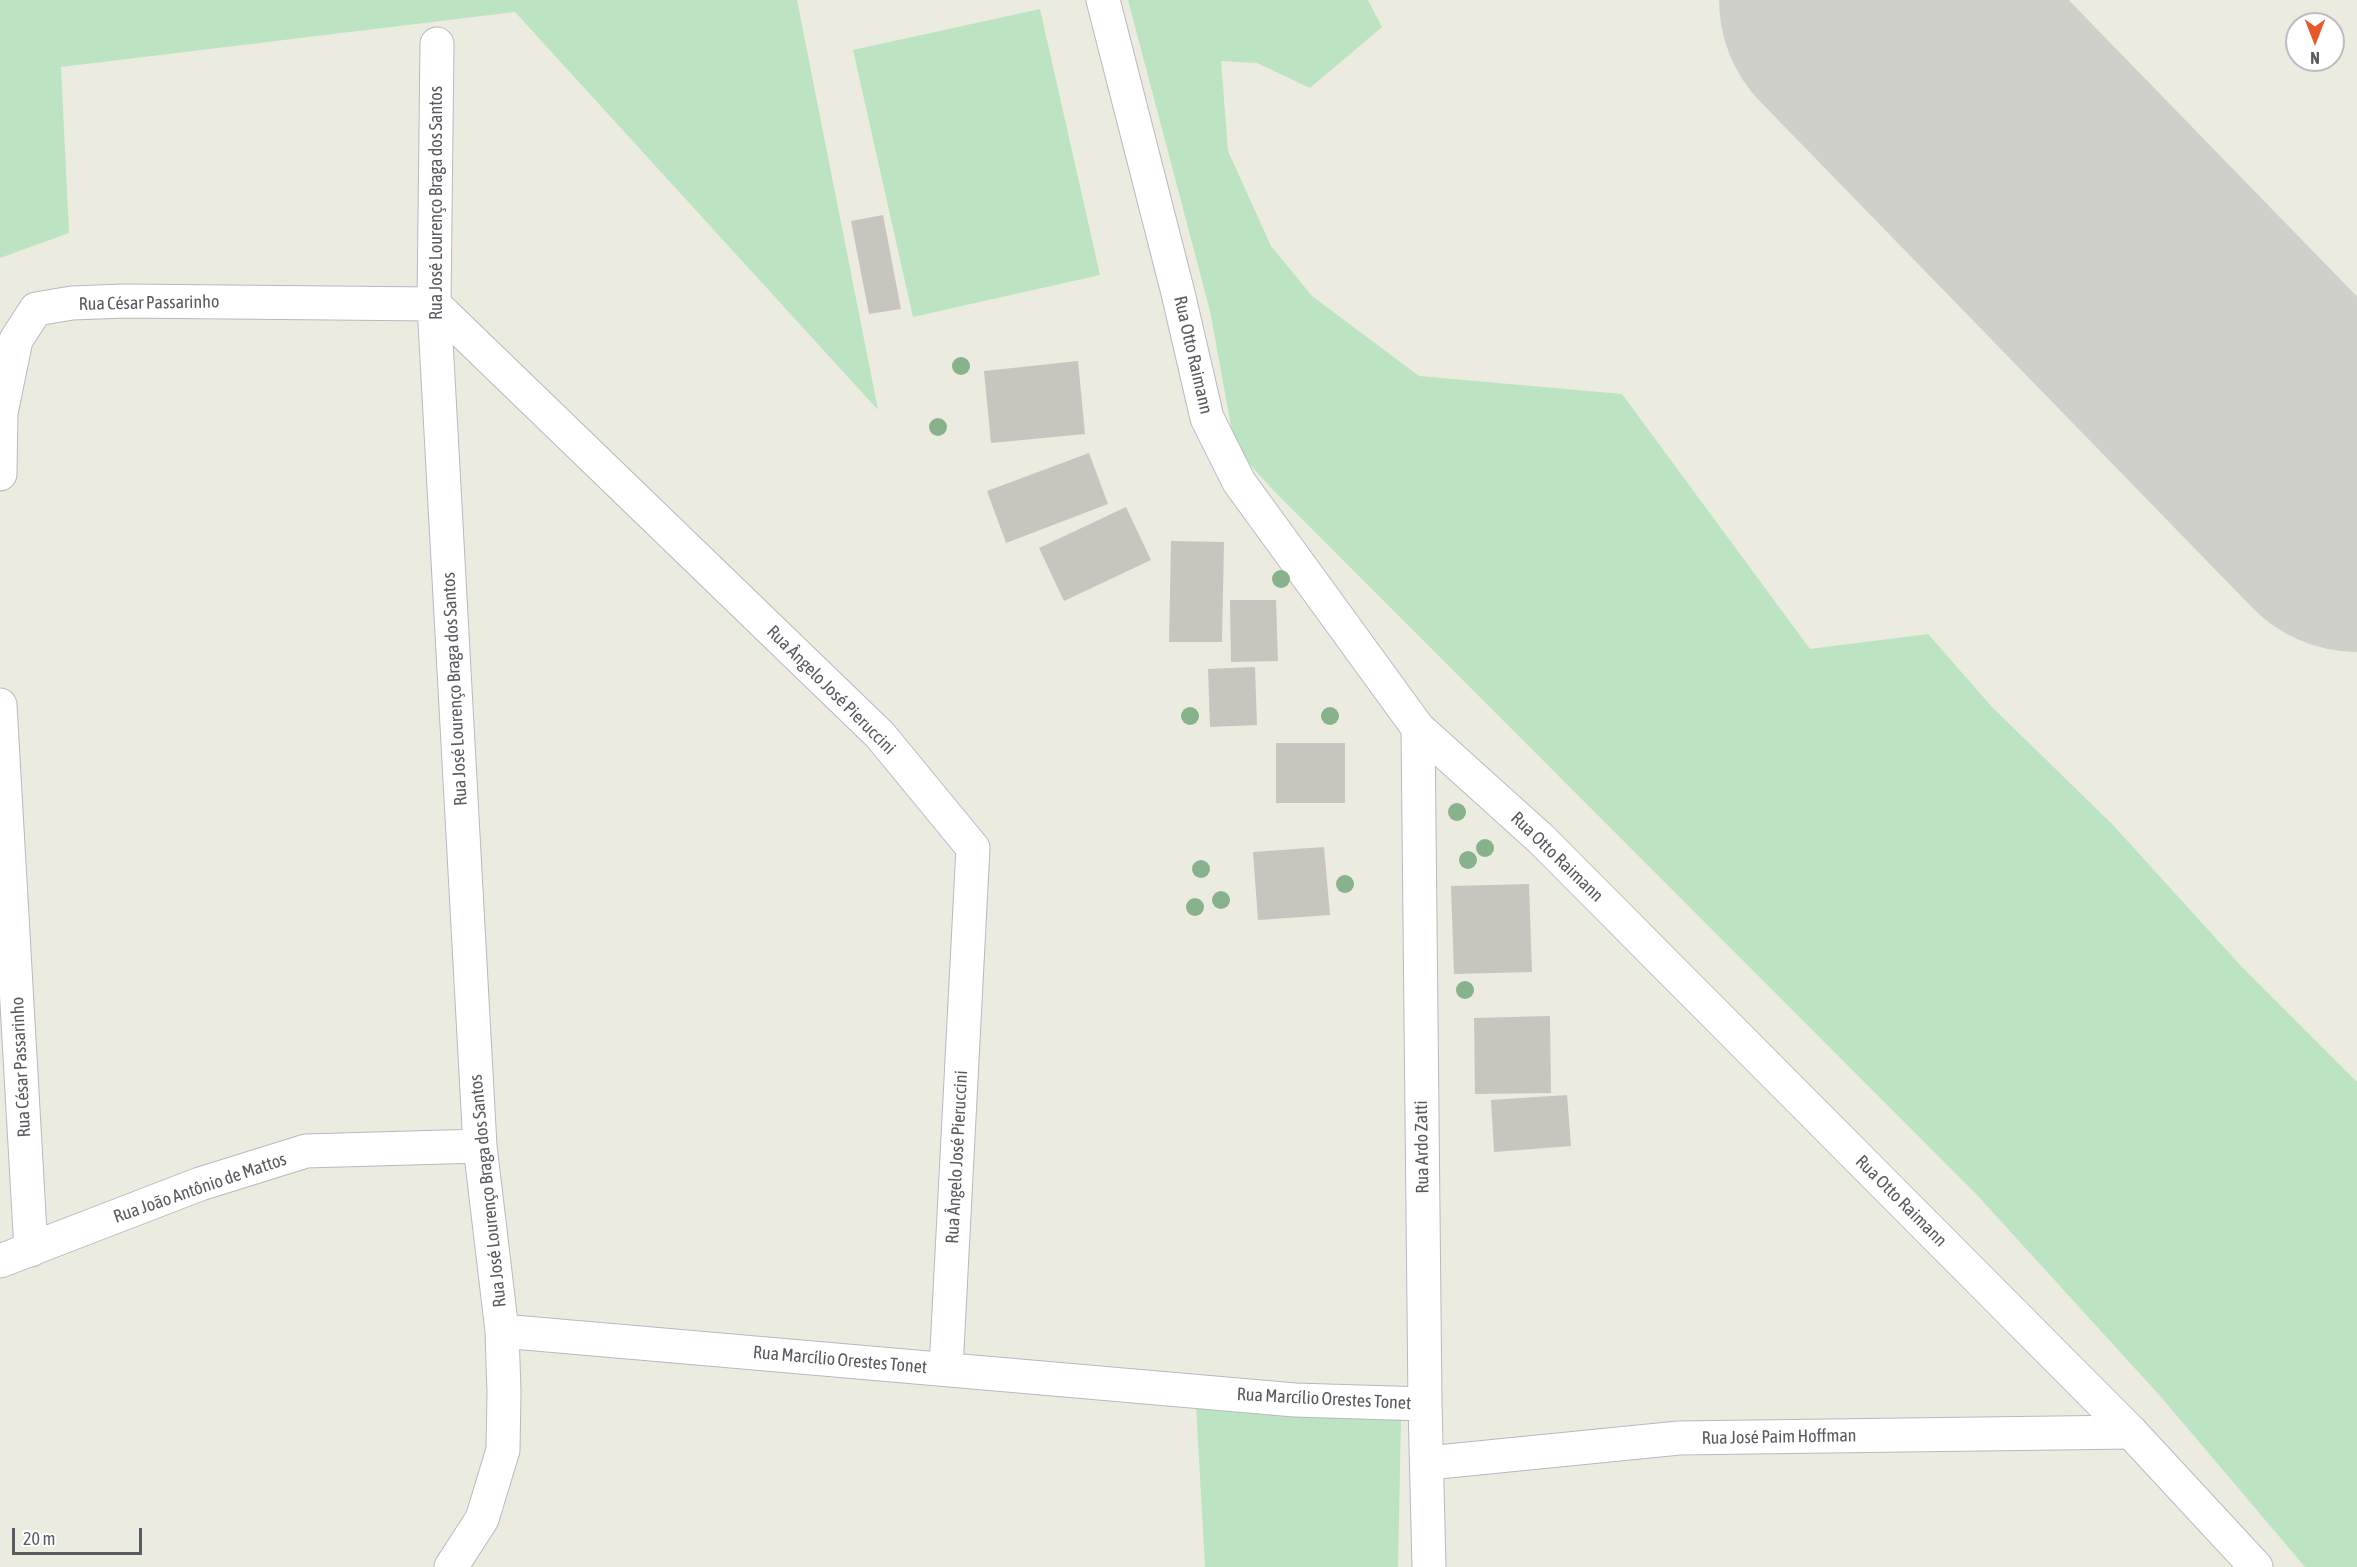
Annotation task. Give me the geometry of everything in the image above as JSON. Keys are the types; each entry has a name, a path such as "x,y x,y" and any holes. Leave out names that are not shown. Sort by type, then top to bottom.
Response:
{"street":[{"name":"Rua Otto Raimann","path":"1103,0 1178,293 1207,418 1239,482 1418,728 1541,839 2131,1432 2256,1567"},
{"name":"Rua José Lourenço Braga dos Santos","path":"437,44 434,304 480,1146 502,1331"},
{"name":"Rua César Passarinho","path":"0,474 1,413 16,340 36,309 72,303 125,301 434,304"},
{"name":"Rua Ângelo José Pieruccini","path":"434,304 880,735 973,848 946,1369"},
{"name":"Rua César Passarinho","path":"0,705 31,1250"},
{"name":"Rua Ardo Zatti","path":"1418,728 1425,1404 1430,1567"},
{"name":"Rua João Antônio de Mattos","path":"0,1262 200,1184 306,1152 480,1146"},
{"name":"Rua Marcílio Orestes Tonet","path":"502,1331 1295,1400 1425,1404"},
{"path":"451,1567 482,1519 503,1450 502,1331"},
{"name":"Rua José Paim Hoffman","path":"1428,1463 1679,1438 2131,1432"}],"green space":[{"path":"0,0 797,0 878,410 515,12 61,67 69,233 0,258"},
{"path":"1128,0 1368,0 1382,27 1310,88 1257,63 1221,61 1228,151 1271,246 1312,296 1419,376 1622,394 1810,649 1928,634 1992,707 2113,825 2241,966 2357,1082 2357,1567 2305,1567 2161,1397 1977,1195 1273,490 1235,448 1210,311"},
{"path":"1040,9 1100,275 913,317 853,50"},
{"path":"1196,1406 1401,1419 1398,1567 1205,1567"}],"building":[{"path":"883,215 901,309 869,314 851,221"},
{"path":"1078,361 1085,434 991,443 984,371"},
{"path":"1089,453 1108,504 1006,543 987,491"},
{"path":"1126,507 1151,560 1064,601 1039,548"},
{"path":"1171,541 1224,542 1222,642 1169,642"},
{"path":"1230,600 1276,600 1278,661 1231,662"},
{"path":"1255,667 1257,725 1210,727 1208,669"},
{"path":"1276,743 1345,743 1345,803 1276,803"},
{"path":"1324,847 1330,915 1258,920 1253,852"},
{"path":"1529,884 1532,972 1454,974 1451,886"},
{"path":"1550,1016 1551,1093 1475,1094 1474,1018"},
{"path":"1567,1095 1571,1146 1494,1152 1491,1100"}],"runway":[{"path":"1865,0 2357,506"}]}
